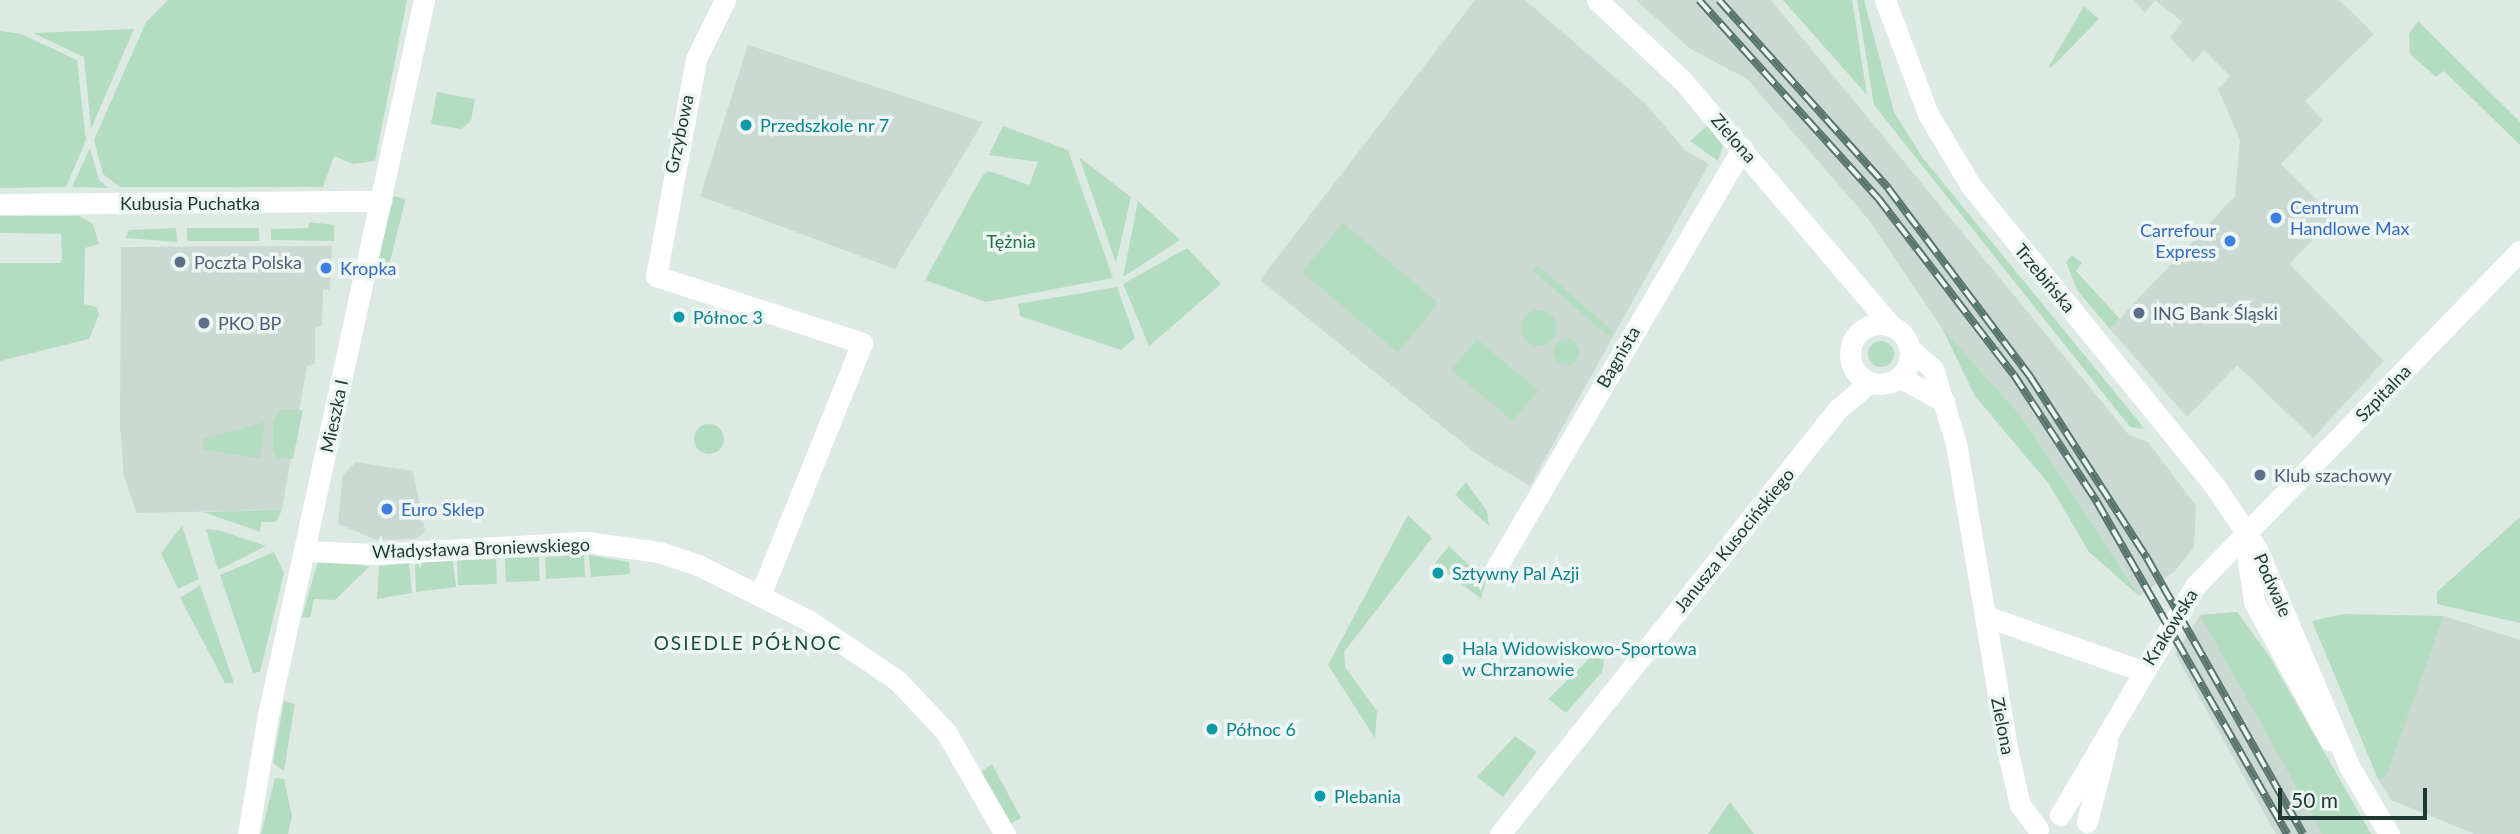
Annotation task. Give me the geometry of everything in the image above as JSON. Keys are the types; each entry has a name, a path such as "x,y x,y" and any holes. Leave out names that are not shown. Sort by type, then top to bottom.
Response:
{"street":[{"name":"Mieszka I","path":"248,834 304,551 424,0"},
{"name":"Grzybowa","path":"725,0 696,59 656,276 862,343 760,596"},
{"name":"Zielona","path":"1597,0 1656,52 1742,148 1910,349 1933,369 1944,402 2020,805 2037,832"},
{"name":"Trzebińska","path":"1885,0 1927,114 1971,186 2216,488 2244,532"},
{"name":"Bagnista","path":"1496,568 1742,148"},
{"name":"Kubusia Puchatka","path":"0,204 381,201"},
{"name":"Szpitalna","path":"2244,532 2520,251"},
{"path":"1858,288 1859,332 1891,326"},
{"name":"Janusza Kusocińskiego","path":"1837,410 1859,332"},
{"path":"1886,380 1910,349"},
{"path":"1851,361 1886,380 1944,402"},
{"name":"Janusza Kusocińskiego","path":"1500,834 1837,410 1886,380"},
{"name":"Krakowska","path":"2060,815 2142,671 2195,586 2244,532"},
{"name":"Podwale","path":"2244,532 2245,577 2275,650 2350,766 2389,834"},
{"name":"Władysława Broniewskiego","path":"304,551 376,554 587,541 659,552 760,596 866,656 921,702 1005,834"},
{"path":"1985,615 2142,671"},
{"name":"Krakowska","path":"2091,828 2110,731"},
{"path":"2037,832 2060,815 2091,828"}],"shaded area":[{"path":"1475,0 1525,0 1646,104 1685,150 1709,164 1530,486 1478,455 1260,280"},
{"path":"1636,0 1771,0 2129,435 2148,442 2196,506 2194,547 2175,571 2139,596 2022,417 1942,328 1868,219 1747,79 1689,48"},
{"path":"2134,0 2155,0 2145,13"},
{"name":"Centrum Handlowe Max","path":"2155,0 2339,0 2374,34 2305,101 2323,121 2281,164 2334,217 2290,264 2384,361 2313,438 2237,365 2187,417 2110,329 2235,196 2240,140 2218,89 2230,76 2204,50 2193,62 2170,38 2182,22"},
{"path":"748,45 983,122 895,269 700,196"},
{"path":"332,246 330,289 323,290 322,326 315,328 315,364 307,366 282,510 137,513 124,477 120,426 121,247"},
{"name":"Euro Sklep","path":"356,462 413,471 425,531 416,539 377,540 338,524 343,475"},
{"path":"2237,612 2269,656 2371,834 2276,834 2175,654 2200,615"},
{"path":"2444,616 2520,640 2520,834 2475,834 2391,800 2378,779 2386,776"}],"green space":[{"path":"168,0 407,0 375,161 353,164 334,156 323,187 120,187 103,174 94,140 146,22"},
{"path":"1783,0 1852,0 1867,95 1858,85"},
{"path":"1857,0 1864,0 1894,112 1922,157 2145,429 2130,427 1874,105"},
{"path":"2084,6 2099,19 2051,68 2049,66"},
{"path":"2418,21 2520,122 2520,145 2444,71 2436,77 2410,54 2409,34"},
{"path":"134,29 91,129 84,57 33,33"},
{"path":"0,31 21,34 77,60 86,140 66,187 0,188"},
{"path":"437,92 475,99 471,121 461,129 431,124"},
{"name":"Tężnia","path":"1003,126 1068,150 1113,278 986,302 925,280 982,176 989,171 1029,185 1038,162 989,155"},
{"path":"1707,126 1723,146 1718,161 1690,141"},
{"path":"90,148 99,180 109,188 72,187"},
{"path":"1079,157 1131,197 1116,263"},
{"path":"394,196 406,199 389,264 378,261"},
{"path":"1138,201 1180,240 1123,277"},
{"path":"0,216 79,216 93,224 99,244 85,248 84,304 97,307 99,315 89,339 0,361 0,263 61,263 62,257 61,234 0,233"},
{"path":"309,222 334,225 334,241 271,240 271,229 308,228"},
{"path":"1343,223 1439,303 1398,352 1302,272"},
{"path":"176,228 177,242 125,238 129,230"},
{"path":"187,228 259,228 259,241 187,241"},
{"path":"1187,248 1221,284 1149,346 1123,284"},
{"path":"2072,255 2082,263 2076,271 2120,319 2110,329 2077,290 2066,262"},
{"path":"1537,265 1613,331 1609,337 1532,270"},
{"path":"1117,287 1135,338 1121,350 1020,316 1018,304"},
{"path":"1539,310 1552,315 1557,328 1552,341 1539,346 1526,341 1521,328 1526,315"},
{"path":"1942,328 2022,417 2139,596 2089,552 2049,484 1975,396"},
{"path":"1477,339 1538,390 1513,421 1451,370"},
{"path":"1566,339 1575,343 1579,352 1575,361 1566,365 1557,361 1553,352 1557,343"},
{"path":"1881,341 1890,345 1894,354 1890,363 1881,367 1872,363 1868,354 1872,345"},
{"path":"280,410 303,410 293,459 277,459 273,450 273,421"},
{"path":"265,422 260,458 203,450 203,439"},
{"path":"709,424 719,429 724,439 719,449 709,454 699,449 694,439 699,429"},
{"path":"1466,482 1487,511 1489,526 1455,495"},
{"path":"282,510 276,522 261,522 260,532 203,512"},
{"path":"1408,515 1432,538 1344,652 1345,667 1377,711 1375,738 1328,665"},
{"path":"2520,517 2520,623 2437,604 2437,592"},
{"path":"182,526 199,579 178,589 161,553"},
{"path":"206,529 218,530 266,546 218,570"},
{"path":"1449,546 1486,581 1481,599 1435,563"},
{"path":"274,552 284,573 260,672 253,673 220,575"},
{"path":"584,555 585,577 546,579 545,557"},
{"path":"589,555 629,562 630,574 591,577"},
{"path":"539,557 540,581 506,582 505,558"},
{"path":"496,559 497,584 458,585 457,560"},
{"path":"318,561 370,566 335,600 314,599 310,618 302,617"},
{"path":"453,561 456,587 416,592 415,563"},
{"path":"409,563 412,593 377,599 379,566"},
{"path":"200,585 234,683 225,683 180,598"},
{"path":"2237,612 2269,656 2371,834 2323,834 2200,615"},
{"path":"2343,614 2444,616 2386,777 2378,779 2312,621"},
{"path":"1597,651 1604,660 1602,672 1566,713 1548,699"},
{"path":"284,701 295,704 284,771 273,763"},
{"path":"1515,736 1537,752 1503,797 1477,777"},
{"path":"992,764 1021,818 1008,825 978,774"},
{"path":"275,778 284,779 292,816 288,834 261,834"},
{"path":"1730,802 1754,834 1708,834"}],"railway":[{"path":"1699,0 1878,198 2014,375 2097,502 2287,834"},
{"path":"1719,0 1888,188 2031,378 2147,558 2303,834"}],"place":[{"name":"Przedszkole nr 7","path":"746,125"},
{"name":"Centrum Handlowe Max","path":"2276,218"},
{"name":"Carrefour Express","path":"2230,241"},
{"name":"Poczta Polska","path":"180,262"},
{"name":"Kropka","path":"326,268"},
{"name":"ING Bank Śląski","path":"2139,313"},
{"name":"Północ 3","path":"679,317"},
{"name":"PKO BP","path":"204,323"},
{"name":"Klub szachowy","path":"2260,475"},
{"name":"Euro Sklep","path":"387,509"},
{"name":"Sztywny Pal Azji","path":"1438,573"},
{"name":"Hala Widowiskowo-Sportowa w Chrzanowie","path":"1448,659"},
{"name":"Północ 6","path":"1212,729"},
{"name":"Plebania","path":"1320,796"}],"district":[{"name":"OSIEDLE PÓŁNOC","path":"748,643"}]}
